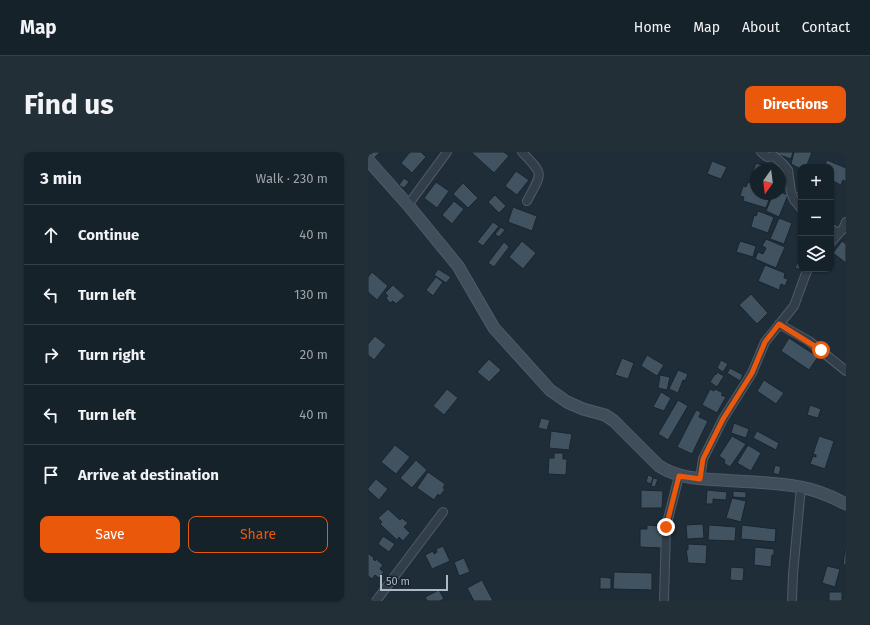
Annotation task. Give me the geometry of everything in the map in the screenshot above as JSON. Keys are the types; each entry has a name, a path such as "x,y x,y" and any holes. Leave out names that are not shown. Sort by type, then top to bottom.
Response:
{"street":[{"path":"408,205 447,152"},
{"path":"522,152 540,174 527,201"},
{"path":"761,152 767,157 774,156 788,170 791,192 794,200 798,205"},
{"path":"368,160 408,205 458,266 494,328 550,390 567,402 583,410 604,415 614,421 660,466 679,476 800,487 828,494 846,504"},
{"path":"834,239 846,223"},
{"path":"834,230 839,233"},
{"path":"700,479 703,459 729,408 752,373 765,342 794,306 807,272"},
{"path":"779,324 809,341 846,370"},
{"path":"664,601 666,527 679,476"},
{"path":"792,601 800,487"},
{"path":"376,601 443,512"}],"building":[{"path":"373,152 380,152 374,158 371,154"},
{"path":"410,152 421,152 426,157 412,173 401,163"},
{"path":"471,152 504,152 509,156 494,173"},
{"path":"771,152 793,152 791,159"},
{"path":"794,152 812,152 807,164 798,164 798,168 791,164"},
{"path":"827,160 846,168 846,182 843,180 841,185 834,182 834,164 825,164"},
{"path":"712,161 727,167 721,179 707,174"},
{"path":"516,171 529,180 517,195 505,186"},
{"path":"404,178 409,182 404,188 399,185"},
{"path":"436,182 449,191 437,208 424,198"},
{"path":"748,182 750,183 750,200 769,200 766,208 743,201 744,197 740,196 743,186 746,187"},
{"path":"463,183 478,198 468,208 453,194"},
{"path":"495,195 506,206 499,213 488,202"},
{"path":"771,200 786,200 779,217 766,211"},
{"path":"454,201 464,209 452,224 442,215"},
{"path":"513,207 537,216 532,231 508,222"},
{"path":"758,211 774,217 768,233 751,227 754,215 756,216"},
{"path":"779,218 792,223 784,244 770,239"},
{"path":"493,222 499,226 483,246 477,242"},
{"path":"501,227 505,230 499,237 495,234"},
{"path":"766,239 785,247 776,268 755,259 758,252 763,254 766,248 762,246"},
{"path":"522,241 536,253 523,269 509,257"},
{"path":"740,241 756,246 753,257 736,252"},
{"path":"842,241 846,244 846,263 834,254"},
{"path":"504,242 509,247 494,267 488,263"},
{"path":"798,261 798,269 795,268"},
{"path":"765,265 785,273 784,278 788,279 785,286 781,284 779,290 758,281"},
{"path":"438,269 451,277 446,283 434,275"},
{"path":"372,272 388,286 377,300 368,292 368,277"},
{"path":"436,277 443,282 433,296 426,290"},
{"path":"393,285 405,296 396,304 393,301 390,303 386,298 388,296 385,293"},
{"path":"751,294 768,313 757,324 739,305"},
{"path":"375,336 386,345 374,360 368,355 368,344"},
{"path":"789,338 818,357 809,370 781,351"},
{"path":"647,355 664,365 657,376 641,366"},
{"path":"622,358 634,363 628,379 615,375"},
{"path":"489,359 501,370 489,382 477,372"},
{"path":"721,360 728,364 723,372 717,368"},
{"path":"730,368 743,375 740,381 727,373"},
{"path":"678,370 688,374 685,381 683,380 678,393 669,389"},
{"path":"717,372 724,376 717,387 710,382"},
{"path":"660,375 670,377 667,390 658,388"},
{"path":"764,380 784,393 776,404 757,391"},
{"path":"447,389 458,398 444,415 433,406"},
{"path":"710,389 714,391 715,389 723,393 721,395 726,397 717,413 702,405"},
{"path":"661,392 671,398 664,411 653,407"},
{"path":"678,400 688,406 668,440 658,434"},
{"path":"810,405 821,409 818,418 807,415"},
{"path":"696,410 701,412 699,417 708,421 692,454 677,447"},
{"path":"541,418 550,420 547,430 538,428"},
{"path":"734,423 749,429 746,438 731,433"},
{"path":"551,431 572,434 569,450 549,448"},
{"path":"757,431 779,443 776,450 753,438"},
{"path":"732,436 746,444 730,467 724,463 725,460 719,456"},
{"path":"819,436 834,441 825,469 810,464 813,456 816,457 816,455 813,454"},
{"path":"395,445 410,457 396,474 381,462"},
{"path":"748,445 761,453 751,471 737,463"},
{"path":"554,453 563,453 563,459 567,459 566,475 548,474 549,458 554,458"},
{"path":"416,460 427,470 412,488 400,478"},
{"path":"775,465 781,467 779,475 773,473"},
{"path":"428,472 445,484 443,488 445,489 440,496 438,494 434,500 417,488"},
{"path":"648,475 653,477 651,484 646,482"},
{"path":"653,478 658,479 655,487 651,486"},
{"path":"376,479 388,489 379,500 368,490"},
{"path":"641,490 663,491 662,508 641,508"},
{"path":"707,490 727,492 726,500 713,499 713,504 706,504"},
{"path":"733,491 746,492 746,498 733,497"},
{"path":"732,498 746,501 741,522 726,518"},
{"path":"388,509 400,520 402,518 408,523 404,527 410,533 403,541 399,537 397,540 380,524 382,522 378,518"},
{"path":"703,524 704,538 687,539 686,525"},
{"path":"647,525 659,526 659,529 663,529 662,548 640,547 640,529 647,529"},
{"path":"709,525 736,527 735,541 708,540"},
{"path":"742,525 776,529 775,542 741,539"},
{"path":"383,536 395,544 389,552 378,544"},
{"path":"688,544 707,545 706,564 688,563 686,549 688,550"},
{"path":"443,546 450,561 432,569 425,555 433,551 434,554 437,552 436,549"},
{"path":"755,547 774,549 771,567 754,565"},
{"path":"845,548 846,565 843,565"},
{"path":"368,553 374,558 373,559 375,561 376,559 383,565 380,569 384,572 379,578 375,575 372,579 368,576"},
{"path":"464,558 470,572 459,576 454,562"},
{"path":"827,566 840,569 835,587 822,583"},
{"path":"731,567 744,568 743,581 730,580"},
{"path":"614,572 652,573 652,590 613,589"},
{"path":"600,577 611,578 611,589 600,589"},
{"path":"482,580 493,601 474,601 467,588"},
{"path":"439,590 444,599 440,601 427,601 425,597"},
{"path":"829,592 842,592 842,601 829,601"}],"route":[{"path":"666,527 679,476 700,479 703,459 723,419 748,381 765,342 779,324 809,341 821,350"}]}
